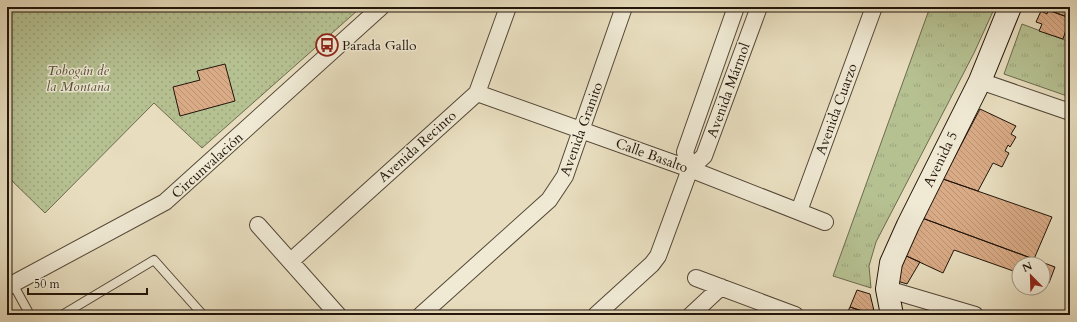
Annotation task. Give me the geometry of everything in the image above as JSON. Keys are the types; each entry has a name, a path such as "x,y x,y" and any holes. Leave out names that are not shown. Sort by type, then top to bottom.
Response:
{"main road":[{"name":"Avenida 5","path":"892,315 888,289 891,263 980,80 1010,7"}],"street":[{"name":"Circunvalación","path":"10,286 165,202 381,7"},
{"name":"Avenida Recinto","path":"291,261 477,92 508,7"},
{"name":"Avenida Granito","path":"421,315 549,200 565,176 624,7"},
{"name":"Avenida Mármol","path":"690,169 685,152 736,7"},
{"name":"Avenida Mármol","path":"596,315 652,264 658,256 690,169 704,156 759,7"},
{"name":"Avenida Cuarzo","path":"799,211 874,7"},
{"path":"980,80 1070,112"},
{"name":"Calle Basalto","path":"477,92 690,169 826,222"},
{"path":"258,225 338,315"},
{"path":"696,278 795,315"},
{"path":"691,315 721,287"},
{"path":"888,289 975,315"}],"lane":[{"path":"62,315 154,260 203,315"},
{"path":"10,286 30,315"}],"green space":[{"name":"Tobogán de la Montaña","path":"7,7 356,7 358,10 202,148 154,103 45,213 7,176"},
{"path":"930,7 995,7 974,53 876,242 869,266 871,288 833,276"},
{"path":"1022,24 1070,42 1070,97 1004,74"}],"building":[{"path":"1049,7 1070,7 1070,18 1048,10"},
{"path":"1048,10 1070,18 1063,39 1039,31 1042,24 1036,22 1041,11 1047,14"},
{"path":"225,64 235,101 180,116 173,87 200,80 197,71"},
{"path":"980,109 1016,126 1011,134 1016,137 1010,147 1008,145 1005,151 1009,153 1002,167 993,163 978,191 943,179"},
{"path":"943,179 1052,217 1035,256 1026,256 922,218"},
{"path":"922,218 1025,256 1011,256 1011,270 954,250 943,273 902,254"},
{"path":"902,254 920,262 907,284 894,280"},
{"path":"1051,266 1055,267 1051,278"},
{"path":"857,290 870,294 875,315 850,307"},
{"path":"850,307 874,315 846,315"}],"place":[{"name":"Parada Gallo","path":"327,45"}]}
